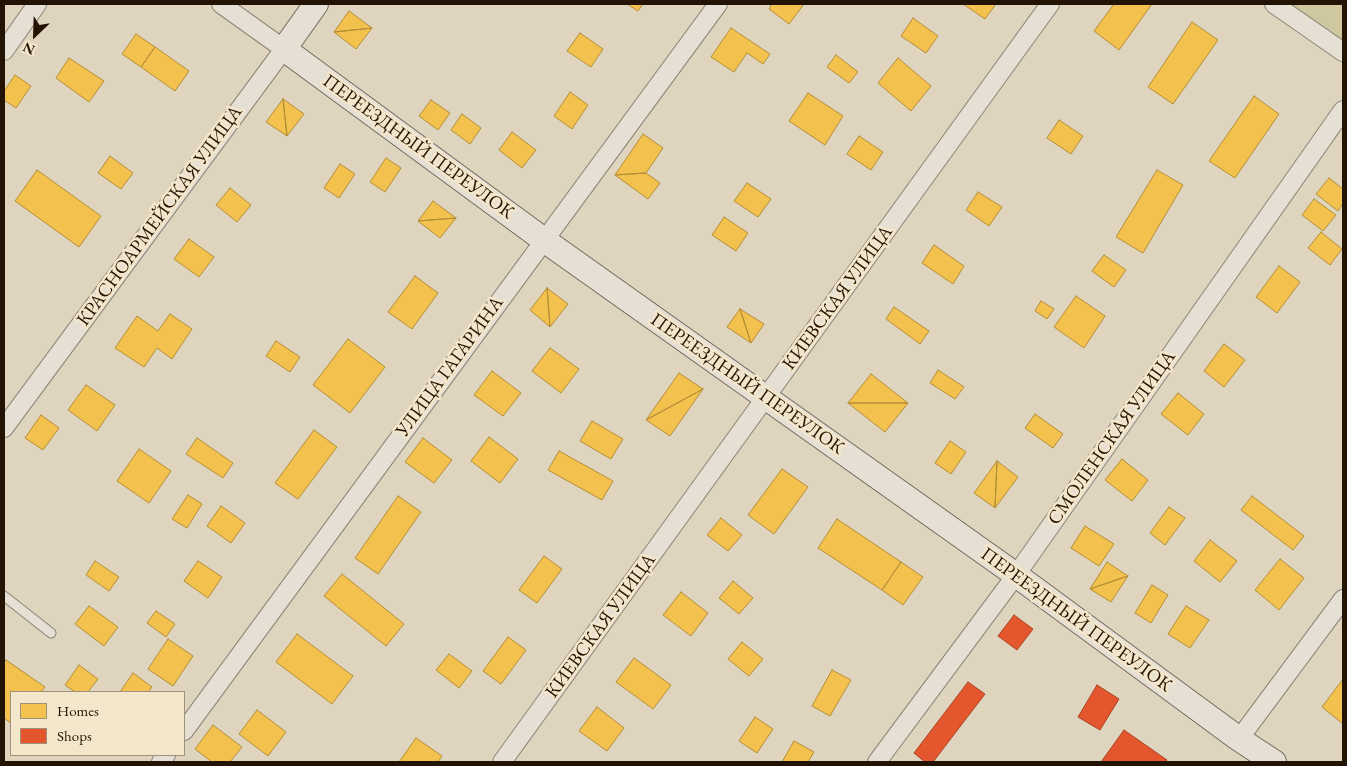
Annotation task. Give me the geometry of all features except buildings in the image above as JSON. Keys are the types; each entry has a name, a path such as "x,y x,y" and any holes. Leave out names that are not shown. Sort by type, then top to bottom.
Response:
{"street":[{"path":"4,51 37,4"},
{"name":"ПЕРЕЕЗДНЫЙ ПЕРЕУЛОК","path":"221,4 544,240 1016,575 1239,740 1274,762"},
{"name":"КРАСНОАРМЕЙСКАЯ УЛИЦА","path":"4,428 316,4"},
{"name":"УЛИЦА ГАГАРИНА","path":"185,730 718,4"},
{"name":"КИЕВСКАЯ УЛИЦА","path":"502,762 1050,4"},
{"path":"1274,4 1343,52"},
{"name":"СМОЛЕНСКАЯ УЛИЦА","path":"877,762 1016,575 1343,110"},
{"path":"1239,740 1343,598"}],"lane":[{"path":"4,596 51,633"}],"shaded area":[{"path":"1290,4 1343,4 1343,40"}]}
